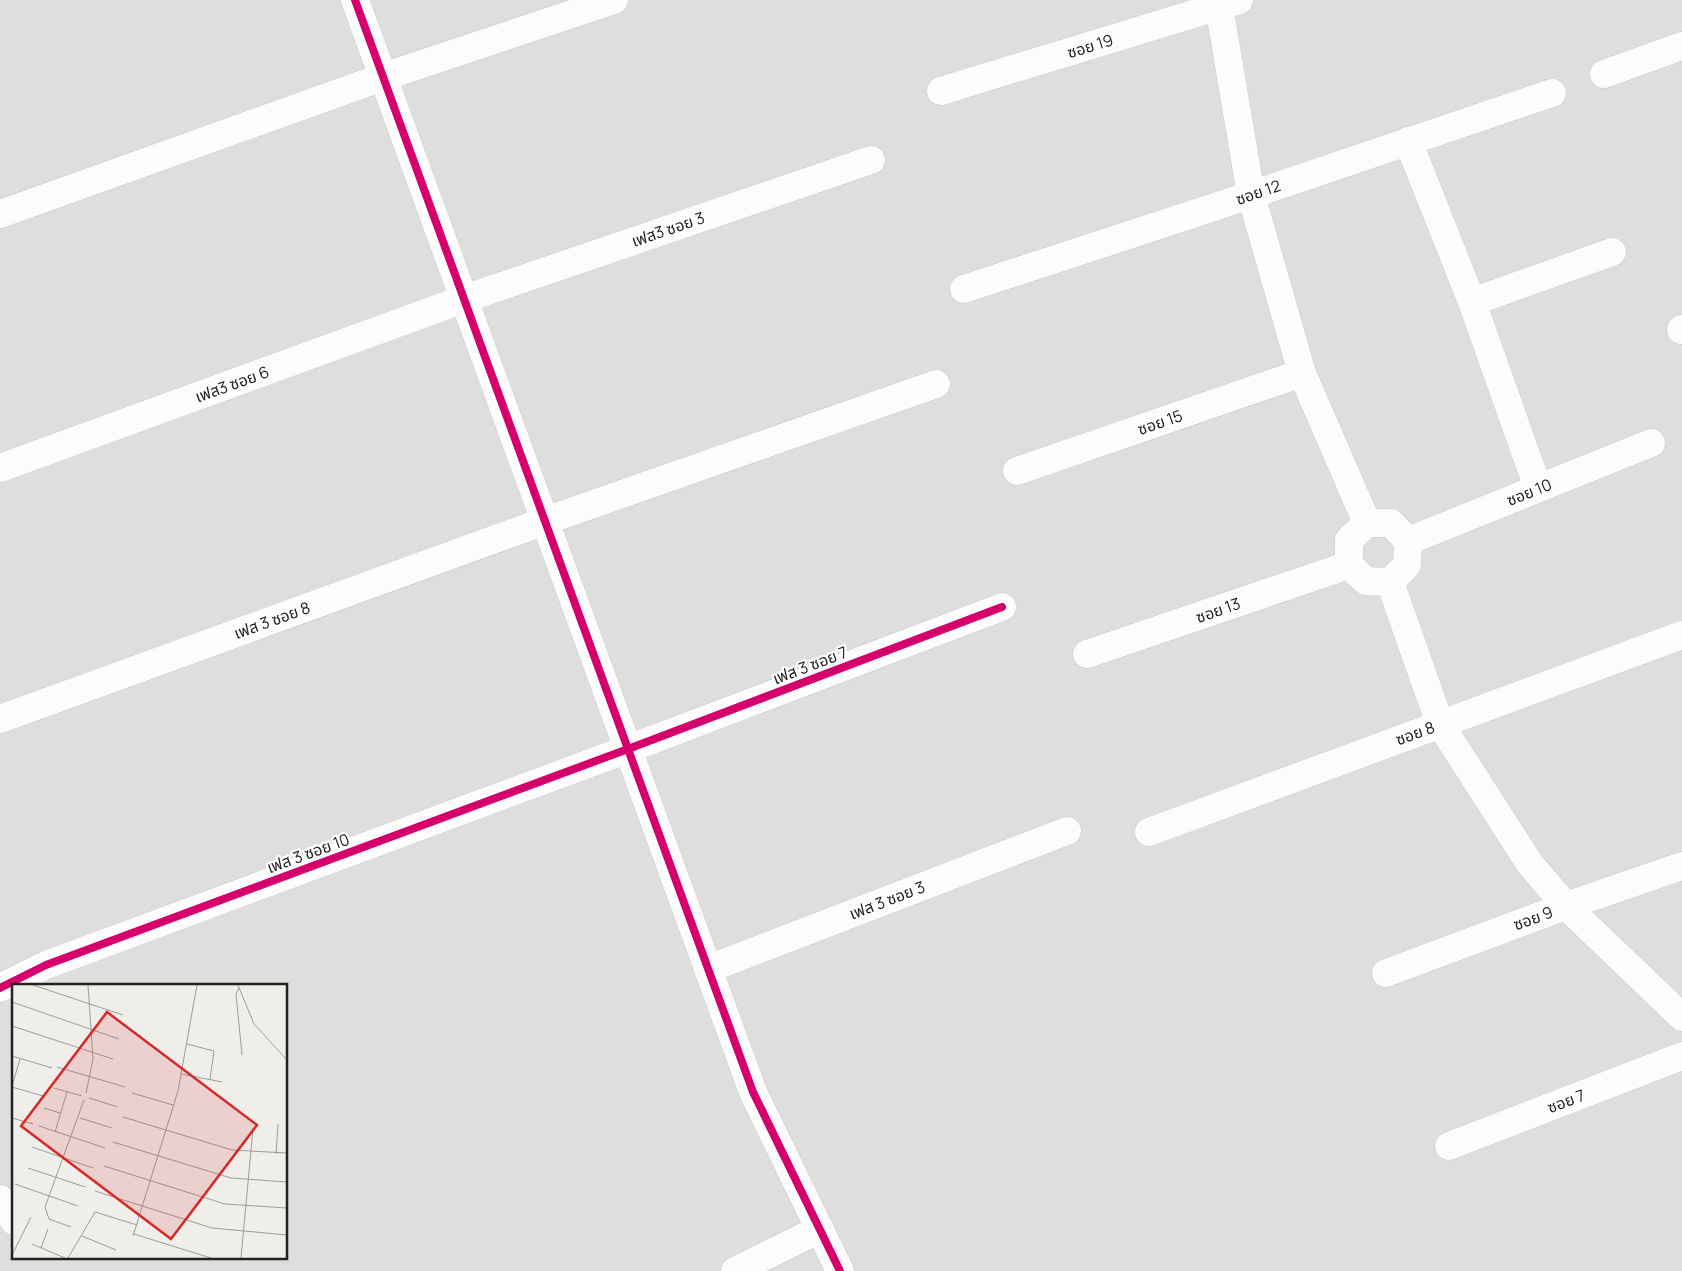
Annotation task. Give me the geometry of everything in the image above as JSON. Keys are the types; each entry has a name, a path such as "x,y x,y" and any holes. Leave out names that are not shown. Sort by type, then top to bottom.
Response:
{"street":[{"path":"355,0 753,1092 840,1271"},
{"path":"0,214 383,77 614,0"},
{"path":"1225,2 1251,195 1302,373 1366,523"},
{"name":"ซอย 19","path":"941,91 1225,2"},
{"path":"1604,74 1682,46"},
{"name":"ซอย 12","path":"964,289 1251,195 1552,92"},
{"path":"1408,141 1472,302 1538,488"},
{"name":"เฟส3 ซอย 3","path":"464,299 871,160"},
{"path":"1472,302 1612,252"},
{"name":"เฟส3 ซอย 6","path":"0,468 464,299"},
{"name":"ซอย 15","path":"1016,471 1302,373"},
{"name":"เฟส 3 ซอย 8","path":"0,719 545,521 936,384"},
{"name":"ซอย 10","path":"1408,540 1651,443"},
{"path":"1366,523 1391,523 1408,540 1408,564 1390,582 1366,581 1349,565 1349,540 1366,523"},
{"name":"ซอย 13","path":"1087,654 1349,565"},
{"path":"1390,582 1440,724 1530,864 1566,906 1682,1016"},
{"name":"เฟส 3 ซอย 7","path":"628,749 1002,607"},
{"name":"ซอย 8","path":"1149,832 1682,635"},
{"name":"เฟส 3 ซอย 10","path":"0,988 46,965 628,749"},
{"name":"เฟส 3 ซอย 3","path":"708,969 1067,831"},
{"name":"ซอย 9","path":"1386,973 1566,906 1682,866"},
{"name":"ซอย 7","path":"1449,1146 1682,1056"},
{"path":"0,1199 12,1218"},
{"path":"735,1271 820,1229"}],"shaded area":[{"path":"0,0 1682,0 1682,1271 0,1271"}],"cycle path":[{"path":"355,0 753,1092 840,1271"},
{"path":"0,988 46,965 628,749 1002,607"}]}
